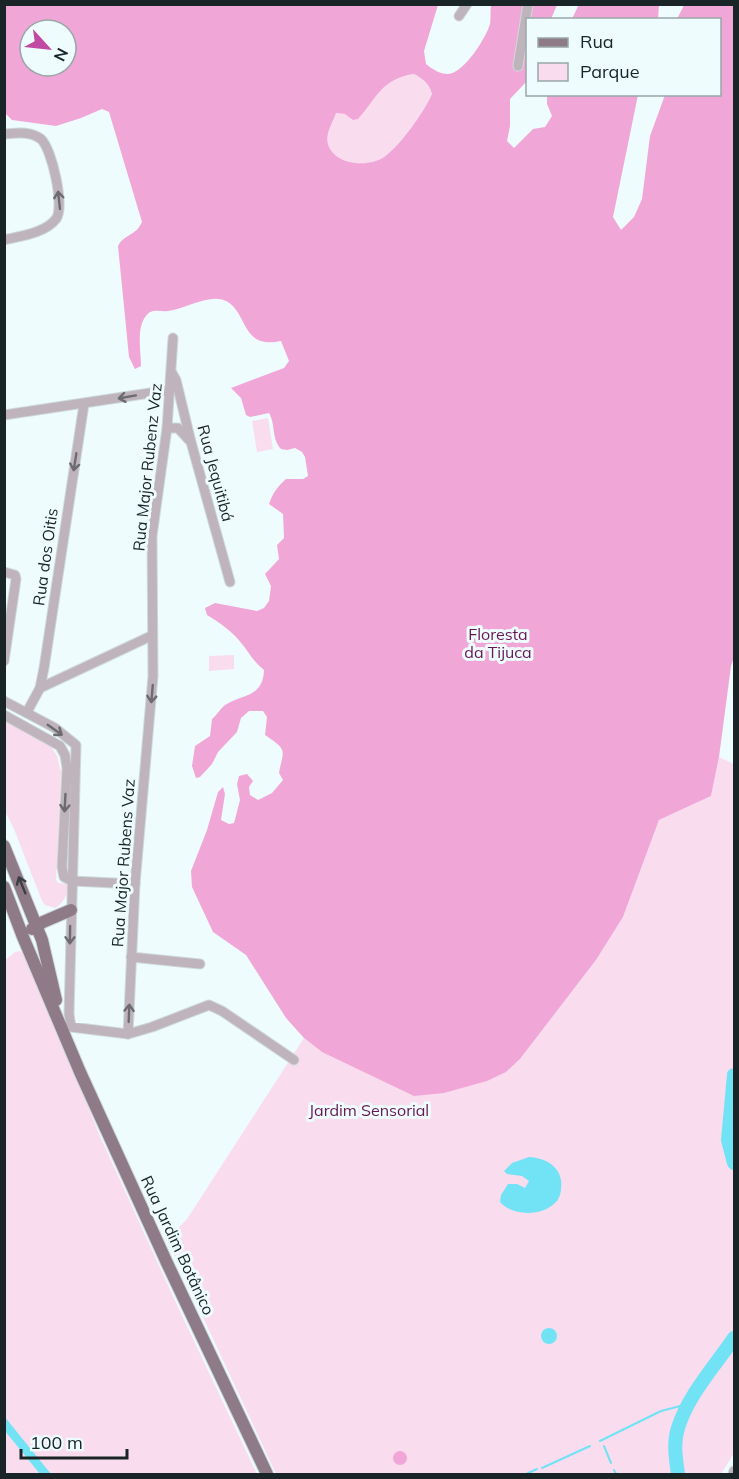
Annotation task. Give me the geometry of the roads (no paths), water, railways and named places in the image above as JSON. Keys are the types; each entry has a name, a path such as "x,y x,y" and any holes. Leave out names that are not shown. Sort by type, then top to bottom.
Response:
{"main road":[{"name":"Rua Jardim Botânico","path":"4,846 42,940 80,1072 267,1474"},
{"name":"Rua Jardim Botânico","path":"4,887 23,937 67,1027"},
{"path":"23,937 37,926 71,910"}],"street":[{"path":"459,16 467,4"},
{"path":"518,66 528,4"},
{"path":"4,134 23,132 42,140 50,157 60,199 60,212 50,225 4,240"},
{"name":"Rua Major Rubenz Vaz","path":"151,636 152,536 172,373 173,338"},
{"name":"Rua Jequitibá","path":"172,373 176,380 191,442 231,582"},
{"path":"4,415 170,390"},
{"name":"Rua dos Oitis","path":"27,712 40,687 44,668 84,404"},
{"path":"166,428 178,428 191,442"},
{"path":"4,572 15,574 16,579 4,661"},
{"path":"40,687 151,636"},
{"name":"Rua Major Rubens Vaz","path":"128,1034 135,884 153,676 151,636"},
{"path":"44,668 64,677"},
{"path":"4,701 55,728 76,745 67,1027 128,1034 209,1005 222,1011 294,1060"},
{"path":"4,715 60,747 64,754 67,768 62,867 64,877 72,881 135,884"},
{"path":"131,957 200,964"}],"water":[{"path":"529,1157 548,1162 557,1170 560,1176 561,1192 559,1198 550,1207 527,1213 512,1210 500,1202 501,1195 508,1184 517,1184 525,1188 529,1181 522,1176 507,1174 504,1171 512,1163"},
{"path":"546,1328 552,1328 557,1336 555,1342 546,1344 541,1339 541,1333"},
{"path":"4,1416 51,1474 40,1474 5,1431"}],"waterway":[{"path":"734,1075 728,1140 734,1163"},
{"path":"678,1474 675,1451 682,1416 695,1392 734,1338"},
{"path":"600,1441 661,1411 688,1404"},
{"path":"542,1468 590,1446"},
{"path":"604,1446 611,1463"},
{"path":"526,1474 537,1469"},
{"path":"614,1470 616,1474"}],"park label":[{"name":"Floresta da Tijuca","path":"498,643"},
{"name":"Jardim Sensorial","path":"369,1110"}]}
